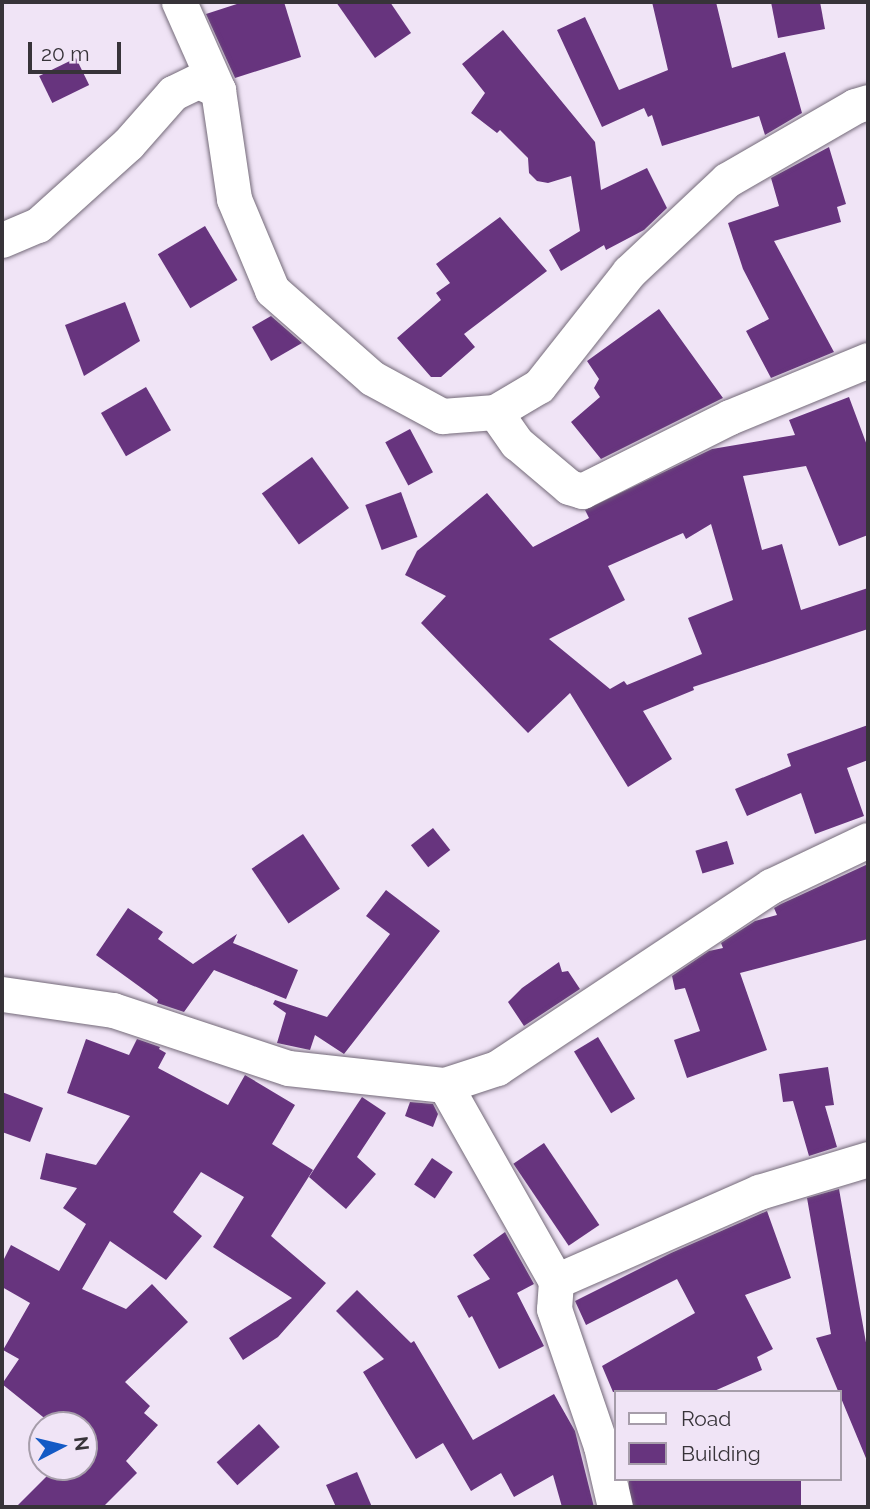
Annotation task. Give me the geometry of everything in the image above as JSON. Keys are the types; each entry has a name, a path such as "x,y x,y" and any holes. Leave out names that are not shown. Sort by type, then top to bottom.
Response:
{"street":[{"path":"179,2 218,90 234,199 272,290 372,378 442,416 495,412 539,386 629,272 727,180 855,106 868,102"},
{"path":"2,240 38,225 128,144 173,93 198,81 218,90"},
{"path":"495,412 517,443 569,487 582,491 730,417 868,360"},
{"path":"2,994 113,1010 288,1068 445,1085 498,1068 771,886 868,840"},
{"path":"445,1085 556,1281 554,1309 601,1446 615,1507"},
{"path":"556,1281 759,1192 868,1159"}],"building":[{"path":"243,2 284,2 301,57 235,78 206,14"},
{"path":"336,2 390,2 411,33 375,58"},
{"path":"652,2 716,2 732,68 785,52 802,113 765,135 759,116 662,146 652,115 648,117 644,108 602,127 557,30 585,17 619,90 668,70"},
{"path":"771,2 820,2 825,29 778,38"},
{"path":"503,30 595,142 601,190 647,168 667,208 644,230 606,250 604,245 561,271 549,250 580,231 571,176 548,183 537,181 529,173 528,158 500,130 497,133 471,113 485,93 462,64"},
{"path":"76,58 89,85 52,103 39,76"},
{"path":"829,147 846,204 837,207 841,222 774,241 834,352 771,378 746,331 769,319 743,269 728,223 779,206 771,178"},
{"path":"500,217 547,271 464,334 475,347 441,377 431,377 397,338 441,300 436,293 450,283 436,264"},
{"path":"205,226 237,280 190,308 158,254"},
{"path":"125,302 140,341 84,376 65,325"},
{"path":"659,309 723,398 601,459 571,422 600,397 594,388 599,379 587,361"},
{"path":"271,316 302,343 271,361 252,327"},
{"path":"146,387 171,430 126,456 101,413"},
{"path":"849,397 868,448 868,535 839,546 806,466 743,476 762,550 782,544 801,610 868,588 868,629 693,687 694,690 643,711 672,759 628,787 570,693 528,733 421,623 446,596 405,575 417,551 487,493 533,547 589,518 585,510 712,449 795,435 789,420","holes":["711,524 733,600 688,618 702,654 627,685 624,681 610,689 549,639 625,600 608,566 683,533 686,539"]},
{"path":"410,429 433,472 408,485 385,442"},
{"path":"312,457 349,508 299,544 262,493"},
{"path":"401,492 417,537 382,550 365,505"},
{"path":"868,725 868,760 847,768 864,816 815,834 801,793 747,816 735,789 791,766 787,754"},
{"path":"433,828 450,850 428,867 411,845"},
{"path":"303,834 340,889 289,923 252,869"},
{"path":"727,841 734,864 702,874 695,851"},
{"path":"868,864 868,939 740,973 767,1050 687,1078 674,1040 700,1031 685,988 675,990 672,976 709,951 723,948 721,943 755,921 777,915 774,908 781,904"},
{"path":"386,890 440,931 344,1054 315,1035 310,1050 277,1043 286,1013 273,1004 275,1000 327,1017 390,934 366,916"},
{"path":"128,908 163,932 158,939 193,964 237,934 233,943 298,970 286,999 214,970 184,1012 157,1003 158,1000 96,955"},
{"path":"559,962 562,972 568,971 580,989 524,1026 508,1002 522,988"},
{"path":"598,1037 635,1099 611,1113 574,1051"},
{"path":"86,1039 129,1055 137,1039 160,1047 159,1049 166,1053 158,1068 228,1105 245,1075 295,1105 272,1144 313,1170 271,1236 326,1283 278,1337 243,1360 229,1338 292,1298 213,1247 244,1197 201,1172 173,1212 202,1236 166,1280 110,1241 82,1289 126,1309 152,1284 188,1322 125,1382 150,1406 144,1413 158,1425 126,1461 137,1473 103,1507 16,1507 42,1481 98,1481 98,1411 36,1411 2,1384 19,1359 3,1350 30,1303 2,1287 2,1263 11,1245 59,1271 86,1224 63,1208 77,1188 40,1179 46,1153 96,1165 130,1116 67,1093"},
{"path":"828,1067 834,1105 825,1106 837,1147 809,1156 793,1101 783,1102 779,1074"},
{"path":"2,1092 43,1108 30,1142 2,1132"},
{"path":"362,1097 386,1113 357,1157 376,1174 346,1209 309,1177"},
{"path":"410,1102 433,1104 438,1114 433,1127 405,1116"},
{"path":"544,1143 599,1225 569,1246 513,1164"},
{"path":"432,1158 453,1172 435,1199 414,1185"},
{"path":"839,1189 868,1354 868,1463 842,1400 842,1390 838,1390 816,1338 831,1334 807,1198"},
{"path":"767,1211 791,1278 745,1295 773,1349 757,1357 762,1370 717,1390 613,1392 602,1366 695,1313 677,1279 586,1325 575,1301 671,1253"},
{"path":"505,1232 534,1284 517,1293 544,1346 499,1369 472,1316 469,1318 457,1296 490,1279 473,1255"},
{"path":"357,1290 411,1343 414,1341 473,1440 554,1394 575,1431 594,1507 562,1507 553,1475 514,1497 501,1473 471,1491 443,1443 416,1459 363,1372 384,1359 336,1311"},
{"path":"259,1424 280,1447 237,1485 217,1462"},
{"path":"357,1472 372,1507 336,1507 326,1485"},
{"path":"629,1481 801,1481 801,1507 629,1507"}]}
